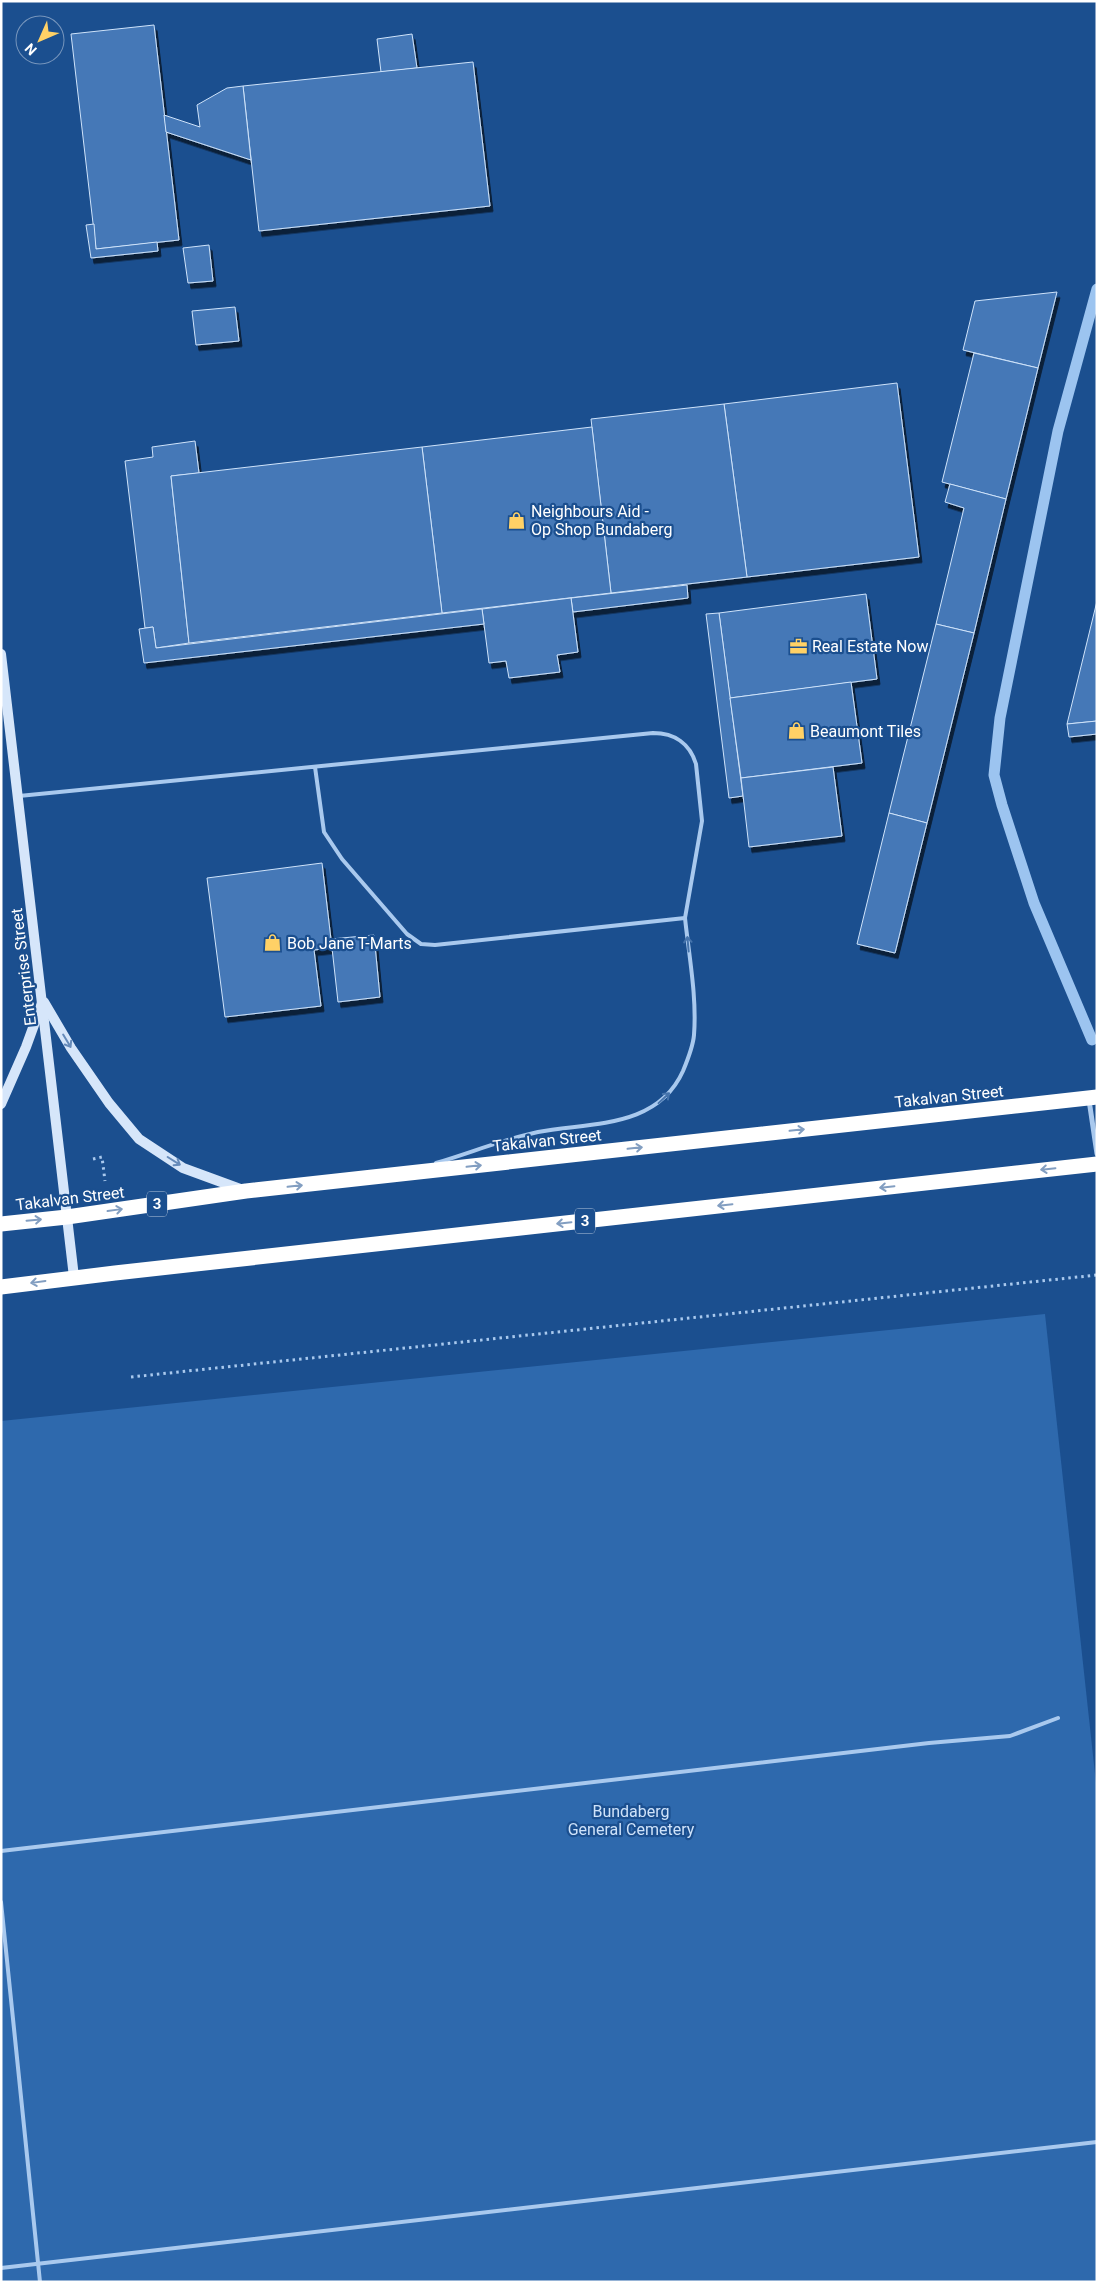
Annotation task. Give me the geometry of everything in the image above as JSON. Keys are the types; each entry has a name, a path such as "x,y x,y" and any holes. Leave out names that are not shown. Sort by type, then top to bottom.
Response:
{"highway":[{"name":"Takalvan Street","path":"1,1224 67,1217 246,1191 1092,1097"},
{"name":"3","path":"1,1287 74,1277 1097,1164"}],"street":[{"name":"Enterprise Street","path":"1,654 74,1277"},
{"path":"1,1104 26,1047 43,1000"},
{"path":"43,1000 71,1048 108,1103 138,1139 183,1168 246,1191"},
{"path":"1092,1097 1097,1154"}],"lane":[{"path":"17,796 654,733 673,735 687,746 694,756 696,764 702,821 685,918 694,1036 689,1057 680,1077 670,1092 656,1105 640,1114 622,1120 536,1132 401,1174"},
{"path":"316,767 324,832 334,850 407,934 421,944 435,945 685,918"},
{"path":"1,1851 889,1748 1010,1736 1058,1718"},
{"path":"1,1902 40,2282"},
{"path":"1,2268 1097,2142"}],"path":[{"path":"93,1159 102,1157 105,1181"},
{"path":"131,1378 1097,1275"}],"green space":[{"name":"Bundaberg General Cemetery","path":"1045,1314 1097,1792 1097,2282 1,2282 1,1421"}],"building":[{"path":"154,25 179,240 96,249 71,34"},
{"path":"412,34 417,68 381,72 377,39"},
{"path":"473,62 490,206 259,231 243,86"},
{"path":"243,86 251,160 166,132 164,115 200,127 197,105 227,88"},
{"path":"94,224 96,249 157,242 158,251 91,258 86,225"},
{"path":"209,245 213,281 188,283 183,248"},
{"path":"1057,292 1038,368 963,350 975,301"},
{"path":"235,307 239,341 196,345 192,311"},
{"path":"974,353 1038,368 1006,499 942,482"},
{"path":"897,383 919,557 747,577 724,404"},
{"path":"724,404 747,577 611,593 591,419"},
{"name":"Neighbours Aid - Op Shop Bundaberg","path":"592,427 611,593 442,613 422,447"},
{"path":"195,441 199,473 171,476 189,643 156,648 153,627 145,628 125,461 153,457 152,447"},
{"path":"422,447 442,613 189,643 171,476"},
{"path":"950,484 1006,499 974,633 936,624 964,508 945,502"},
{"path":"687,585 688,598 573,612 571,598"},
{"name":"Real Estate Now","path":"866,594 877,679 730,698 719,613"},
{"path":"571,598 578,652 557,655 560,672 509,678 506,661 489,663 482,609"},
{"path":"1097,601 1097,721 1067,724"},
{"path":"482,609 484,624 144,663 139,629 153,627 156,648"},
{"path":"719,613 743,796 729,798 706,614"},
{"path":"936,624 974,633 927,823 889,813"},
{"name":"Beaumont Tiles","path":"851,682 862,763 741,778 730,698"},
{"path":"1097,721 1097,734 1069,737 1067,724"},
{"path":"833,767 842,836 749,847 741,778"},
{"path":"889,813 927,823 895,953 857,944"},
{"name":"Bob Jane T-Marts","path":"322,863 332,948 314,950 321,1006 225,1017 207,878"},
{"path":"374,935 380,997 338,1002 331,939"}],"waterway":[{"path":"1092,1040 1034,903 994,775 1000,718 1058,431 1097,289"}],"place":[{"name":"Neighbours Aid - Op Shop Bundaberg","path":"517,520"},
{"name":"Real Estate Now","path":"798,646"},
{"name":"Beaumont Tiles","path":"796,731"},
{"name":"Bob Jane T-Marts","path":"273,943"}]}
